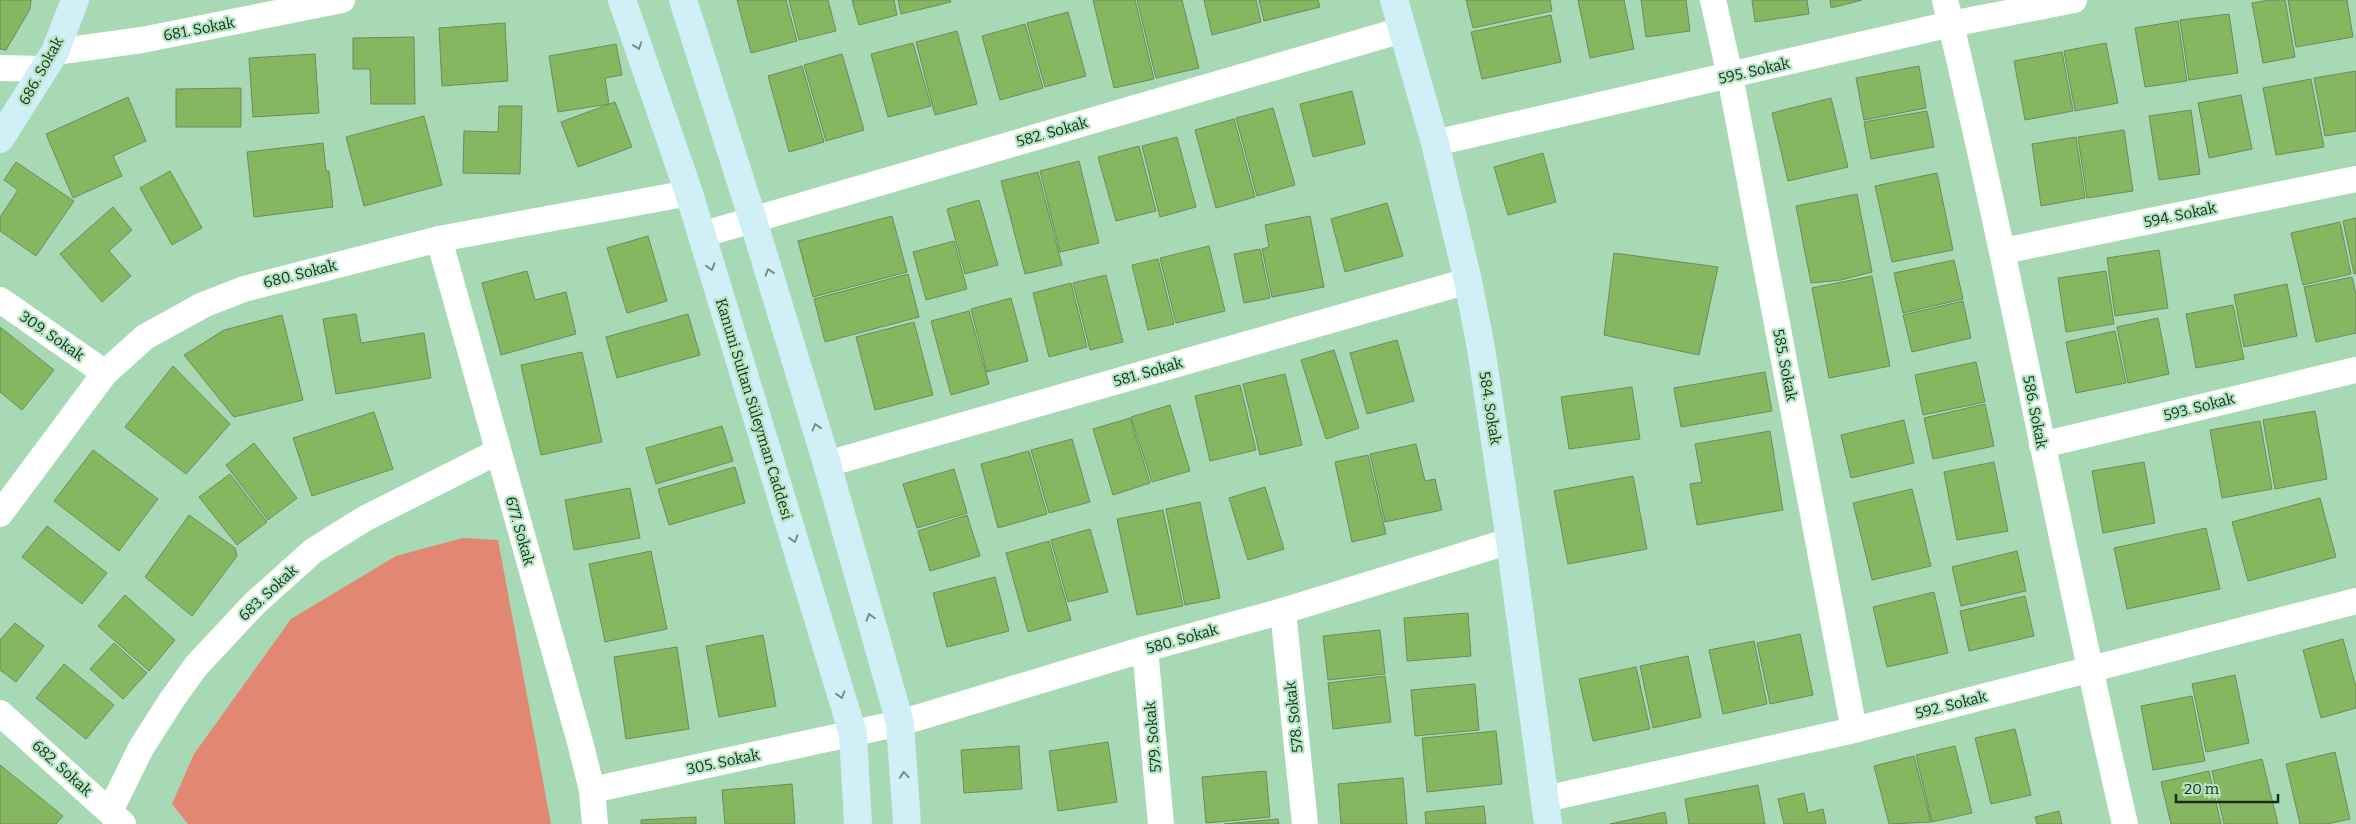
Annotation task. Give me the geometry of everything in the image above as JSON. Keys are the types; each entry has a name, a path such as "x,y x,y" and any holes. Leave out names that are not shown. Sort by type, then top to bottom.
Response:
{"street":[{"name":"686. Sokak","path":"0,139 50,60 75,0"},
{"name":"681. Sokak","path":"0,68 50,60 342,0"},
{"name":"Kanuni Sultan Süleyman Caddesi","path":"622,0 689,193 853,734 858,824"},
{"path":"683,0 753,220 827,464 900,723 906,824"},
{"name":"584. Sokak","path":"1394,0 1435,143 1468,281 1481,348 1510,541 1546,812"},
{"name":"585. Sokak","path":"1713,0 1730,76 1854,730"},
{"name":"595. Sokak","path":"1435,143 1730,76 1948,12 2074,0"},
{"name":"586. Sokak","path":"1948,12 2003,251 2089,670 2125,824"},
{"name":"582. Sokak","path":"701,235 1402,30"},
{"name":"594. Sokak","path":"2003,251 2356,179"},
{"name":"680. Sokak","path":"0,514 104,373 145,337 203,305 244,288 439,239 689,193"},
{"name":"677. Sokak","path":"439,239 592,790 595,824"},
{"name":"581. Sokak","path":"827,464 1468,281"},
{"name":"309. Sokak","path":"0,300 104,373"},
{"name":"593. Sokak","path":"2042,445 2356,370"},
{"name":"683. Sokak","path":"117,817 141,748 171,701 196,666 255,603 314,551 364,519 498,452"},
{"name":"580. Sokak","path":"853,734 900,723 1510,541"},
{"name":"592. Sokak","path":"1546,812 1854,730 2356,601"},
{"name":"578. Sokak","path":"1283,610 1305,824"},
{"name":"579. Sokak","path":"1145,649 1161,824"},
{"name":"682. Sokak","path":"0,713 117,817"},
{"name":"305. Sokak","path":"592,790 853,734"}],"shaded area":[{"path":"463,538 498,540 551,824 188,824 172,804 194,754 291,619 396,556"}],"building":[{"path":"0,0 31,0 30,9 6,50 0,49"},
{"path":"737,0 786,0 797,41 751,53"},
{"path":"789,0 828,0 836,31 799,40"},
{"path":"852,0 894,0 897,15 859,25"},
{"path":"898,0 950,0 951,2 901,14"},
{"path":"1093,0 1135,0 1154,79 1114,88"},
{"path":"1137,0 1182,0 1199,68 1156,78"},
{"path":"1204,0 1256,0 1261,22 1212,35"},
{"path":"1259,0 1318,0 1320,7 1264,21"},
{"path":"1466,0 1550,0 1552,11 1473,28"},
{"path":"1578,0 1624,0 1634,49 1590,58"},
{"path":"1641,0 1686,0 1690,31 1646,37"},
{"path":"1752,0 1807,0 1809,14 1755,22"},
{"path":"1830,0 1862,0 1831,8"},
{"path":"2285,0 2295,57 2263,63 2252,3"},
{"path":"2288,0 2347,0 2353,37 2296,47"},
{"path":"1068,12 1086,76 1045,87 1027,23"},
{"path":"2229,14 2238,73 2189,80 2180,20"},
{"path":"1551,15 1561,62 1482,79 1471,32"},
{"path":"2178,21 2187,81 2145,87 2135,28"},
{"path":"505,23 508,81 442,86 439,28"},
{"path":"1025,24 1043,88 1000,100 982,36"},
{"path":"957,31 977,104 935,115 916,42"},
{"path":"414,37 415,104 371,104 370,69 353,69 353,38"},
{"path":"913,43 931,106 888,117 871,54"},
{"path":"2106,43 2118,103 2075,111 2064,51"},
{"path":"616,44 622,75 605,78 609,104 558,112 549,56"},
{"path":"2062,52 2073,111 2025,120 2014,61"},
{"path":"315,54 319,113 253,117 249,58"},
{"path":"842,54 864,130 826,141 804,65"},
{"path":"802,66 824,142 789,152 768,76"},
{"path":"1919,66 1926,108 1864,120 1856,78"},
{"path":"2356,71 2356,131 2325,136 2314,78"},
{"path":"2311,79 2324,147 2276,155 2263,88"},
{"path":"241,88 241,127 176,127 176,89"},
{"path":"1352,91 1365,144 1313,157 1300,104"},
{"path":"2241,95 2252,149 2209,158 2198,103"},
{"path":"128,97 146,141 113,156 122,176 73,198 46,134"},
{"path":"1831,98 1848,167 1788,181 1772,113"},
{"path":"615,102 632,147 578,167 561,122"},
{"path":"499,106 522,106 520,174 463,173 464,131 498,132"},
{"path":"1273,108 1295,185 1257,196 1236,118"},
{"path":"2191,110 2200,174 2159,180 2149,116"},
{"path":"1927,111 1934,147 1871,159 1864,122"},
{"path":"424,116 442,185 364,206 346,137"},
{"path":"1234,119 1255,197 1216,208 1195,130"},
{"path":"2124,130 2133,191 2087,198 2078,137"},
{"path":"1177,137 1196,207 1160,217 1142,146"},
{"path":"2076,137 2085,198 2041,206 2032,144"},
{"path":"323,143 326,171 329,171 333,207 254,217 247,152"},
{"path":"1139,146 1156,211 1116,221 1098,157"},
{"path":"1543,153 1556,202 1508,215 1494,167"},
{"path":"1079,161 1099,243 1060,252 1040,171"},
{"path":"16,162 74,201 36,256 0,231 0,217 18,190 4,180"},
{"path":"170,171 202,228 172,245 140,188"},
{"path":"1038,172 1062,265 1025,274 1001,181"},
{"path":"1937,173 1953,250 1892,262 1875,186"},
{"path":"1857,194 1872,272 1841,280 1811,283 1796,206"},
{"path":"979,200 998,265 965,274 947,209"},
{"path":"1387,203 1403,256 1345,272 1331,219"},
{"path":"113,207 132,230 109,251 131,276 102,302 60,254"},
{"path":"892,216 907,272 813,297 798,241"},
{"path":"1310,216 1324,287 1272,297 1262,249 1269,247 1265,225"},
{"path":"2356,218 2356,273 2354,274 2343,221"},
{"path":"2340,222 2351,274 2303,285 2291,233"},
{"path":"648,236 667,301 627,313 607,248"},
{"path":"954,241 967,289 926,300 913,252"},
{"path":"1209,246 1225,311 1176,323 1160,258"},
{"path":"1260,249 1270,298 1244,303 1234,254"},
{"path":"2159,250 2168,308 2115,316 2107,258"},
{"path":"1614,253 1718,267 1699,355 1604,335"},
{"path":"1158,259 1174,324 1148,330 1132,265"},
{"path":"1954,260 1963,299 1903,313 1894,273"},
{"path":"527,271 535,300 566,292 576,334 501,355 482,283"},
{"path":"2106,271 2114,324 2066,332 2058,278"},
{"path":"908,274 919,317 825,342 814,299"},
{"path":"1106,275 1123,342 1090,350 1073,283"},
{"path":"1872,276 1890,366 1829,378 1812,288"},
{"path":"2352,277 2356,294 2356,333 2316,342 2304,287"},
{"path":"1071,283 1087,347 1049,357 1033,293"},
{"path":"2287,284 2297,336 2244,347 2234,295"},
{"path":"1011,298 1028,361 987,372 971,309"},
{"path":"1963,301 1971,338 1912,352 1903,315"},
{"path":"2233,305 2244,359 2196,368 2186,314"},
{"path":"969,311 989,384 951,395 931,321"},
{"path":"356,314 361,343 424,333 431,378 336,394 323,319"},
{"path":"688,314 700,355 617,378 606,337"},
{"path":"282,315 303,400 234,417 184,355 224,330"},
{"path":"2158,318 2169,374 2128,383 2117,327"},
{"path":"914,322 933,395 875,410 856,337"},
{"path":"0,327 54,370 22,410 0,392"},
{"path":"2115,331 2126,383 2076,393 2066,342"},
{"path":"1397,340 1414,401 1367,414 1350,353"},
{"path":"1334,350 1359,428 1326,439 1301,360"},
{"path":"582,352 602,442 541,455 521,365"},
{"path":"1976,362 1985,402 1923,415 1915,375"},
{"path":"173,366 230,424 186,474 125,427"},
{"path":"1765,372 1772,411 1681,427 1674,388"},
{"path":"1285,374 1302,445 1260,455 1243,384"},
{"path":"1240,385 1256,450 1210,461 1195,396"},
{"path":"1632,387 1640,439 1569,449 1561,397"},
{"path":"1985,404 1994,446 1933,459 1924,418"},
{"path":"1170,405 1190,471 1152,482 1131,417"},
{"path":"2315,411 2327,479 2275,489 2263,420"},
{"path":"374,412 393,469 312,496 293,438"},
{"path":"1130,418 1150,483 1113,495 1093,429"},
{"path":"1904,420 1914,463 1851,478 1841,435"},
{"path":"2260,421 2272,489 2222,498 2210,430"},
{"path":"722,426 733,461 656,484 646,448"},
{"path":"1770,431 1783,510 1697,525 1690,484 1702,482 1695,444"},
{"path":"1072,439 1090,502 1049,513 1031,450"},
{"path":"254,443 297,498 268,520 226,465"},
{"path":"1416,444 1425,481 1435,479 1442,510 1385,522 1370,454"},
{"path":"93,450 158,499 119,551 54,501"},
{"path":"1029,451 1047,514 998,528 981,464"},
{"path":"1368,455 1386,534 1352,542 1335,462"},
{"path":"1994,462 2008,531 1957,540 1944,472"},
{"path":"2144,462 2155,523 2103,533 2092,471"},
{"path":"735,467 745,503 669,525 658,489"},
{"path":"954,469 967,513 917,528 903,484"},
{"path":"230,474 267,522 237,545 199,497"},
{"path":"1633,476 1647,549 1568,564 1554,491"},
{"path":"1265,487 1284,549 1248,560 1229,498"},
{"path":"630,488 640,538 574,550 565,500"},
{"path":"1912,489 1931,566 1872,580 1853,503"},
{"path":"2320,498 2336,557 2248,581 2232,522"},
{"path":"1200,502 1220,598 1185,605 1166,509"},
{"path":"1163,510 1183,606 1137,615 1117,519"},
{"path":"189,515 235,548 237,556 192,616 145,577"},
{"path":"967,515 980,556 930,571 918,531"},
{"path":"47,526 107,573 82,604 22,557"},
{"path":"2206,528 2220,589 2127,609 2114,548"},
{"path":"1090,529 1108,592 1068,602 1051,540"},
{"path":"1049,541 1071,620 1028,632 1006,553"},
{"path":"651,551 667,629 605,642 589,564"},
{"path":"2017,551 2026,591 1961,606 1952,567"},
{"path":"995,577 1009,631 947,647 933,593"},
{"path":"1934,592 1948,653 1887,667 1873,607"},
{"path":"125,595 175,640 149,671 98,626"},
{"path":"2025,596 2034,636 1969,651 1960,611"},
{"path":"1468,613 1471,656 1407,661 1404,618"},
{"path":"15,623 44,646 16,682 0,670 0,640"},
{"path":"1380,630 1385,674 1328,680 1323,636"},
{"path":"1800,634 1813,695 1770,704 1757,643"},
{"path":"763,635 776,706 719,717 706,646"},
{"path":"2343,639 2356,687 2356,708 2321,718 2303,650"},
{"path":"1754,641 1767,704 1723,714 1709,650"},
{"path":"114,643 147,673 123,699 90,669"},
{"path":"677,647 689,729 626,739 614,657"},
{"path":"1688,656 1701,717 1653,728 1640,666"},
{"path":"64,664 114,705 86,739 36,698"},
{"path":"1636,667 1650,729 1593,741 1579,679"},
{"path":"2235,675 2249,743 2206,752 2192,684"},
{"path":"1385,676 1391,722 1333,729 1328,683"},
{"path":"1475,684 1479,730 1415,736 1411,690"},
{"path":"2192,696 2205,761 2153,770 2141,706"},
{"path":"2015,729 2031,795 1991,804 1975,738"},
{"path":"1496,731 1502,784 1427,792 1422,738"},
{"path":"1108,742 1117,802 1058,811 1049,751"},
{"path":"1019,746 1022,789 964,793 961,750"},
{"path":"1955,746 1972,813 1932,822 1916,755"},
{"path":"2335,752 2350,819 2327,824 2300,824 2286,764"},
{"path":"1914,756 1931,822 1889,824 1874,766"},
{"path":"2262,759 2278,824 2224,824 2212,771"},
{"path":"0,765 63,816 56,824 0,824"},
{"path":"1266,771 1270,817 1206,823 1202,777"},
{"path":"2209,771 2221,824 2171,824 2161,782"},
{"path":"1403,778 1407,824 1341,824 1338,784"},
{"path":"792,784 795,824 725,824 722,790"},
{"path":"1758,785 1765,824 1689,824 1685,799"},
{"path":"1804,793 1808,813 1823,809 1826,824 1784,824 1778,799"},
{"path":"1484,806 1486,824 1426,824 1425,812"},
{"path":"2059,811 2062,824 2037,824 2035,817"},
{"path":"1665,812 1667,824 1610,824"},
{"path":"696,817 696,824 641,824 641,820"},
{"path":"1278,819 1279,824 1224,824"}]}
